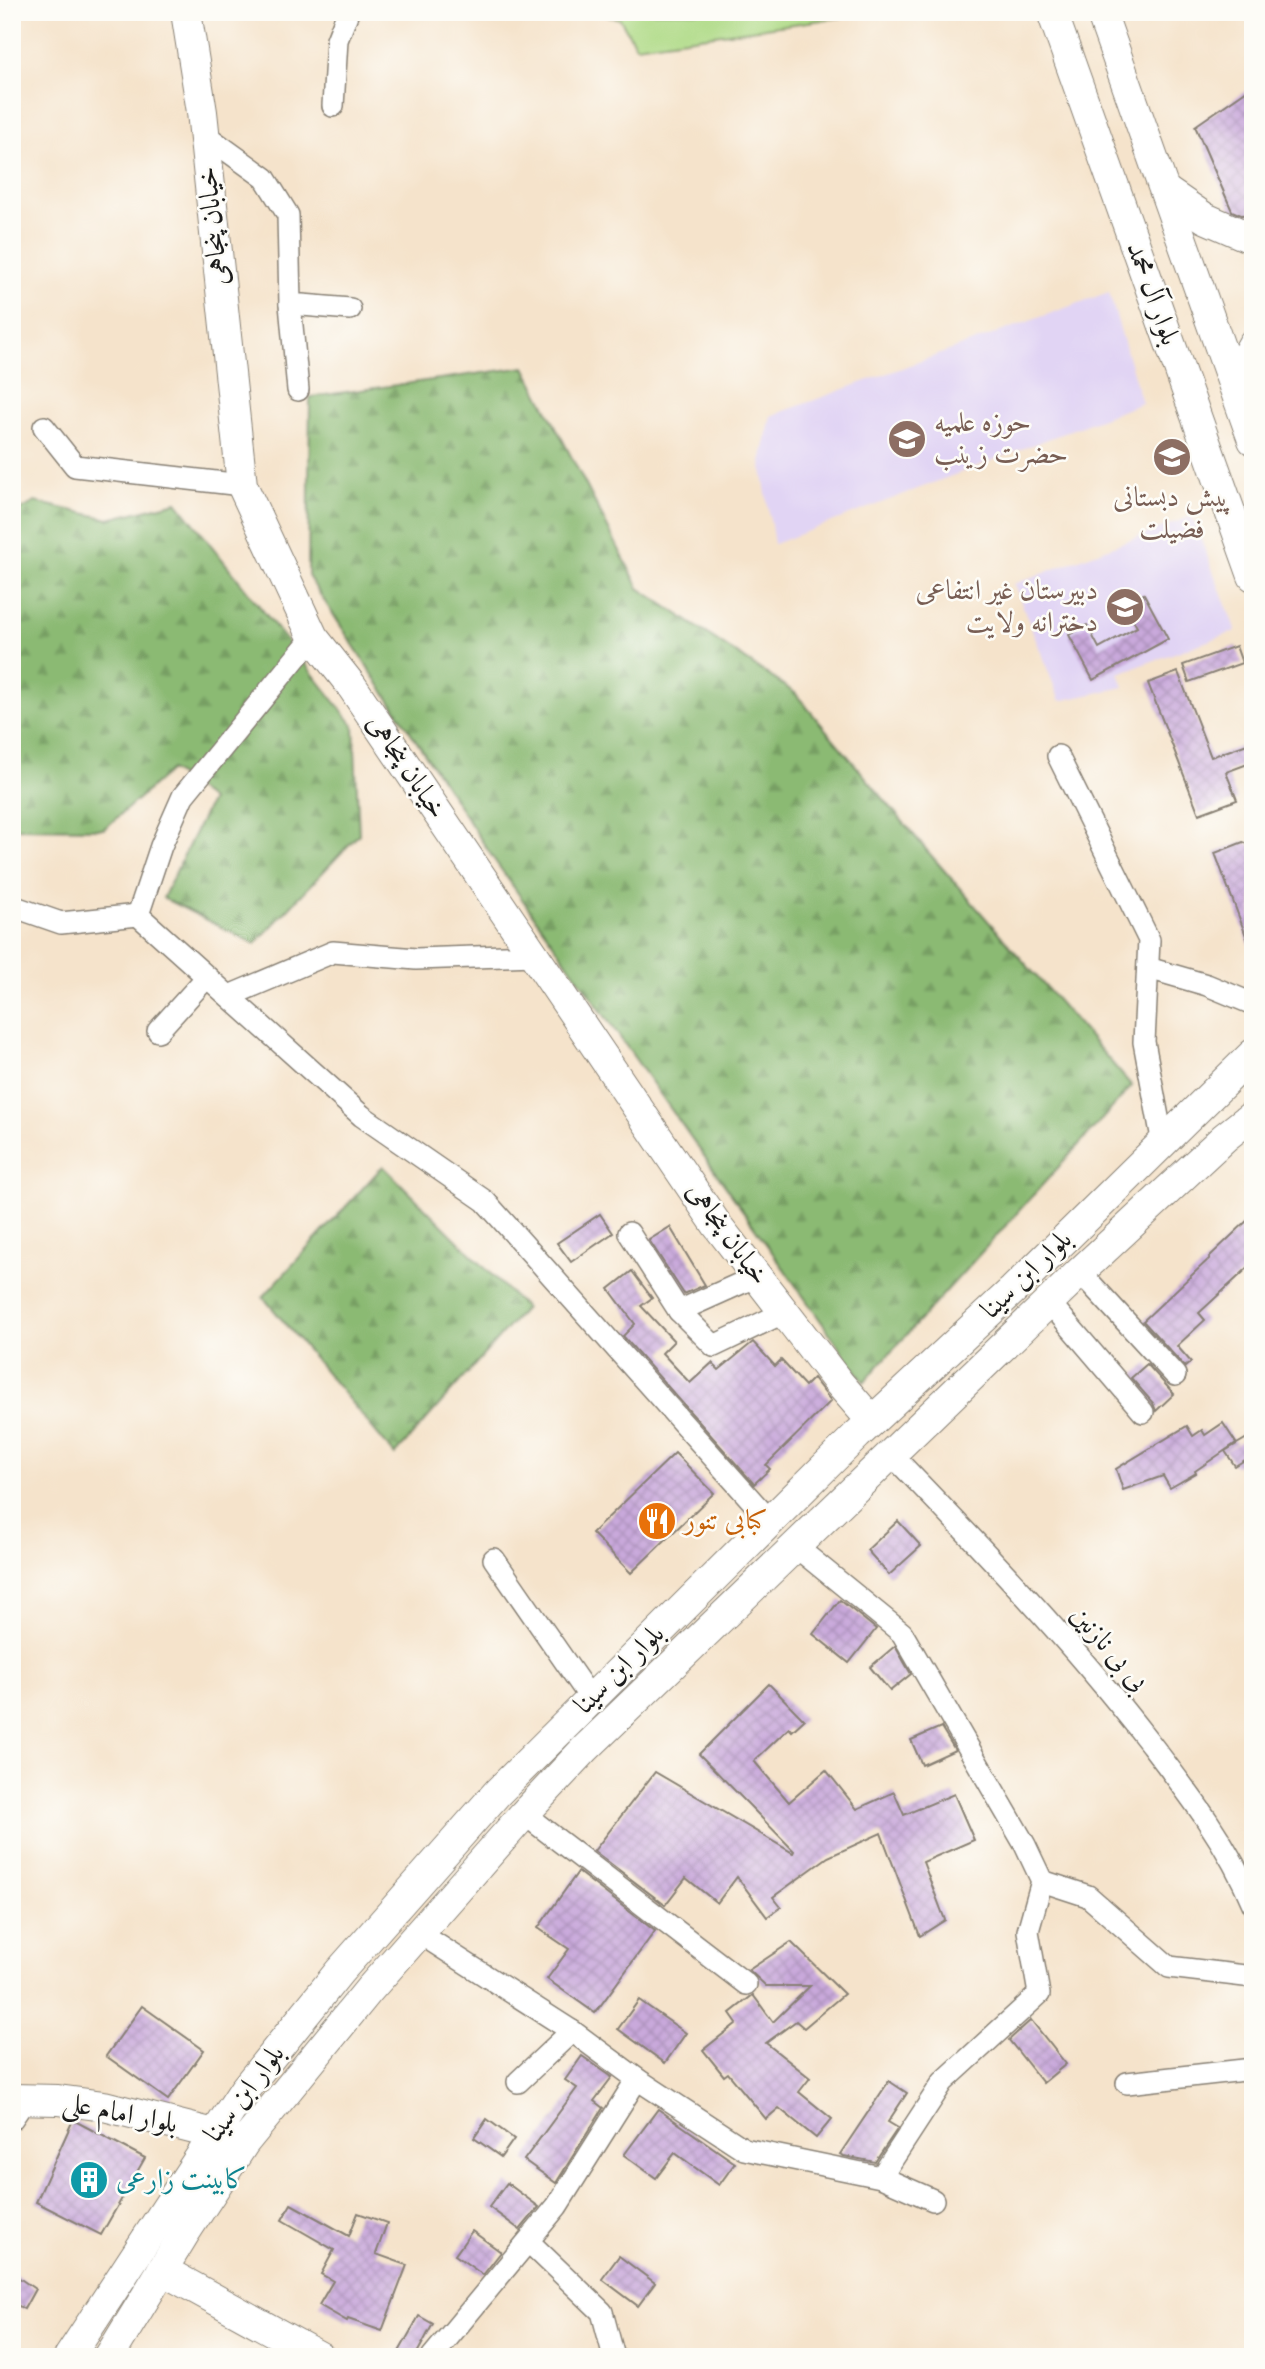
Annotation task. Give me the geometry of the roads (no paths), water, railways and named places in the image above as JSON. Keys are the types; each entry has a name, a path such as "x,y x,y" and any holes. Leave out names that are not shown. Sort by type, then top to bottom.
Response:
{"main road":[{"name":"خیابان پنجاهی","path":"186,12 204,134 242,485 313,637 351,685 717,1225 839,1383 872,1421"},
{"name":"بلوار آل محمد","path":"1052,12 1253,576"},
{"name":"بلوار آل محمد","path":"1101,12 1253,440"},
{"path":"1166,191 1205,218 1253,239"},
{"path":"1240,404 1244,360 1253,344"},
{"name":"بلوار ابن سینا","path":"69,2357 244,2090 340,1972 498,1792 872,1421 1013,1290 1253,1054"},
{"name":"بلوار ابن سینا","path":"108,2357 244,2143 369,1990 524,1814 585,1749 1080,1272 1225,1137 1253,1115"},
{"name":"بلوار امام علی","path":"15,2102 58,2100 104,2106 215,2133 244,2143"},
{"path":"162,2270 320,2357"}],"street":[{"path":"333,106 337,40 348,12"},
{"path":"204,134 265,178 288,215 290,304 298,390"},
{"path":"290,304 350,309"},
{"path":"44,427 75,466 242,485"},
{"path":"138,915 161,846 183,796 313,637"},
{"path":"1058,756 1149,940 1144,1042 1163,1144"},
{"path":"12,906 61,923 138,915 362,1116 485,1201 770,1521"},
{"path":"229,996 333,952 416,959 534,955"},
{"path":"1148,968 1207,985 1253,1004"},
{"path":"158,1031 207,976"},
{"path":"629,1233 679,1311 714,1346 785,1311"},
{"path":"1080,1272 1175,1375"},
{"path":"679,1311 757,1276"},
{"path":"1049,1302 1143,1412"},
{"name":"بی بی نازنین","path":"891,1454 1000,1567 1113,1696 1189,1794 1238,1868 1253,1904"},
{"path":"795,1546 902,1633 1025,1845 1042,1881 1027,1931 1039,1994 943,2081 881,2177"},
{"path":"494,1559 591,1699"},
{"path":"524,1814 746,1984"},
{"path":"1042,1881 1088,1896 1168,1968 1253,1977"},
{"path":"419,1933 572,2031 638,2079 744,2149 881,2177 933,2200"},
{"path":"518,2082 572,2031"},
{"path":"1127,2083 1253,2069"},
{"path":"432,2357 529,2242 577,2178 638,2079"},
{"path":"529,2242 602,2312 614,2357"}],"place":[{"name":"حوزه علمیه حضرت زینب","path":"907,439"},
{"name":"پیش دبستانی فضیلت","path":"1172,457"},
{"name":"دبیرستان غیر انتفاعی دخترانه ولایت","path":"1125,607"},
{"name":"کبابی تنور","path":"657,1521"},
{"name":"کابینت زارعی","path":"89,2180"}]}
